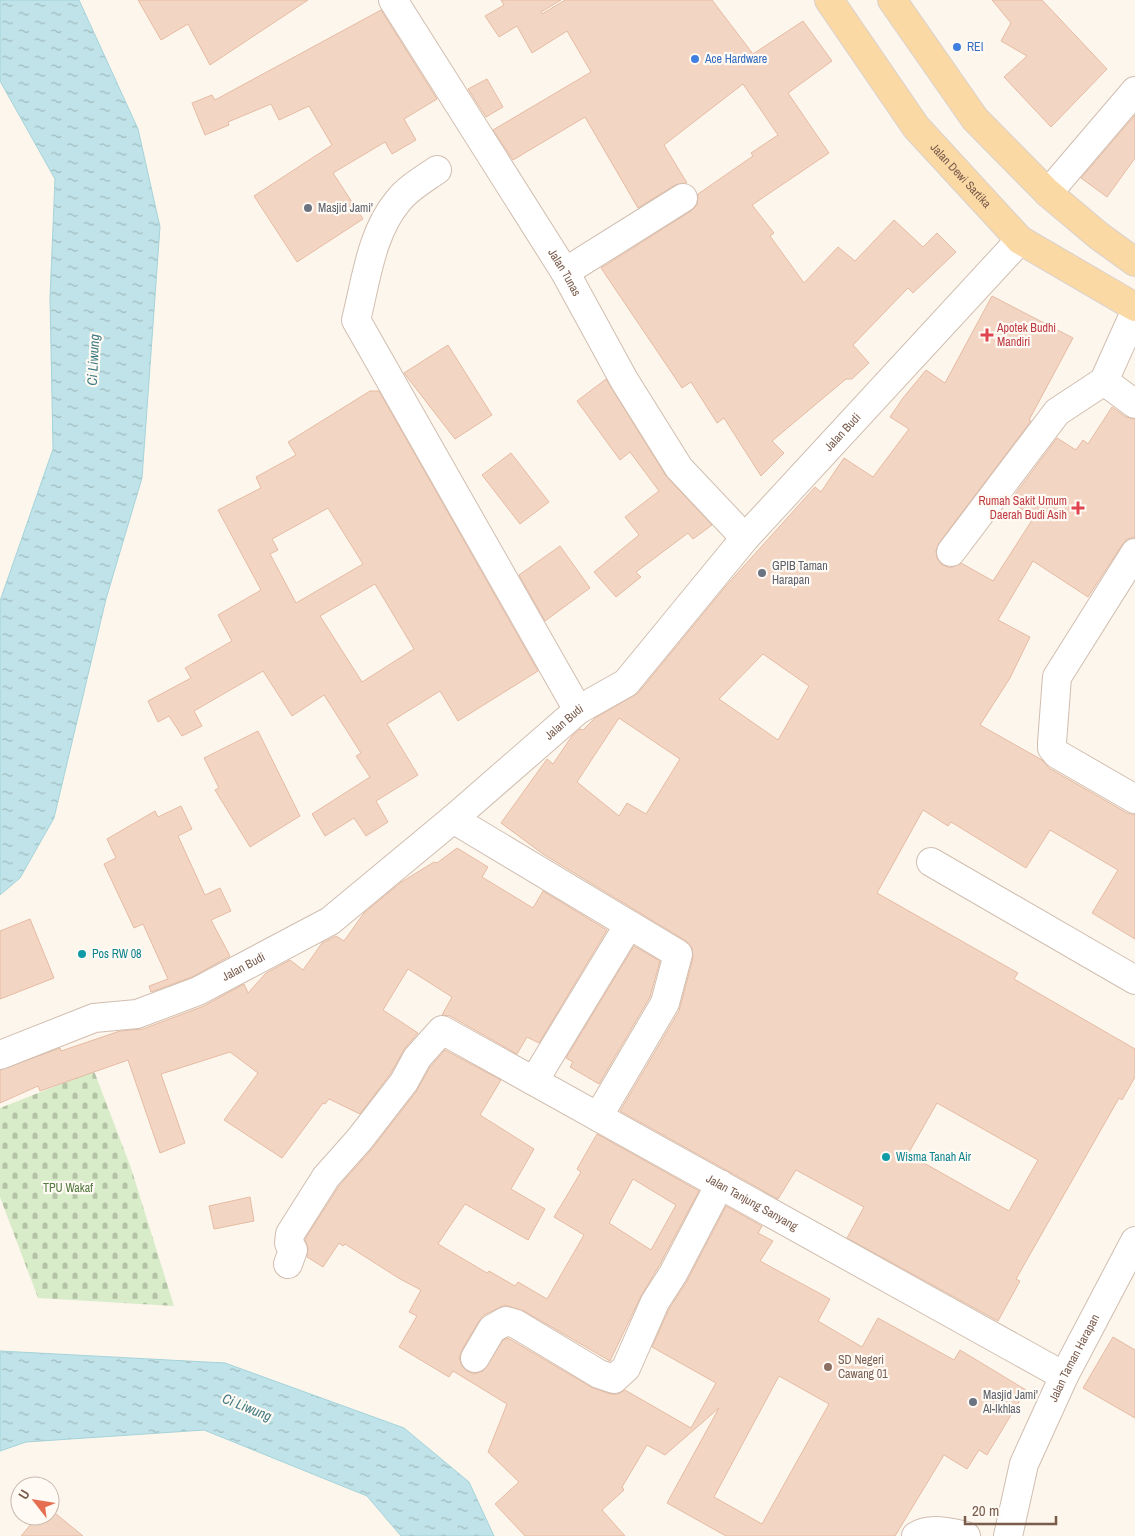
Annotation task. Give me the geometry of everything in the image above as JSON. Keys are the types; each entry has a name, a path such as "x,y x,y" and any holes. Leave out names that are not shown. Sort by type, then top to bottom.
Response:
{"main road":[{"name":"Jalan Dewi Sartika","path":"829,0 916,127 1020,240 1135,307"},
{"path":"892,0 975,119 1048,193 1132,253"}],"street":[{"name":"Jalan Tunas","path":"397,2 565,272 624,380 679,468 746,538"},
{"path":"1048,193 1135,91"},
{"path":"437,170 398,200 379,232 356,320 578,710"},
{"path":"565,272 683,198"},
{"name":"Jalan Budi","path":"0,1055 94,1018 137,1014 198,991 330,921 453,819 578,710 626,683 746,538 1020,240"},
{"path":"951,552 1057,412 1104,381 1135,312"},
{"path":"1104,381 1135,404"},
{"path":"1135,553 1057,677 1052,748 1057,754 1135,799"},
{"path":"453,819 628,926 678,954 665,1003 598,1117"},
{"path":"931,862 1135,980"},
{"path":"534,1081 628,926"},
{"name":"Jalan Tanjung Sanyang","path":"288,1264 293,1250 289,1243 290,1234 326,1177 359,1140 404,1082 418,1058 442,1030 1064,1376"},
{"path":"475,1358 492,1329 506,1321 516,1324 599,1374 614,1379 626,1368 655,1302 673,1274 720,1184"},
{"name":"Jalan Taman Harapan","path":"1008,1536 1024,1464 1064,1376 1135,1241"},
{"path":"916,1536 922,1532 952,1532 966,1536"}],"green space":[{"name":"TPU Wakaf","path":"94,1071 131,1168 174,1306 38,1298 0,1197 0,1108"}],"water":[{"name":"Ci Liwung","path":"0,0 79,0 138,129 160,227 142,478 106,599 54,818 20,878 0,895 0,601 53,449 50,298 55,179 0,81"},
{"name":"Ci Liwung","path":"0,1351 225,1363 404,1428 469,1482 494,1536 401,1536 367,1496 204,1430 26,1442 0,1451"}],"building":[{"path":"138,0 308,0 210,65 188,24 161,40"},
{"path":"501,0 561,0 541,12 542,14 565,0 712,0 753,54 803,21 832,61 788,93 829,153 752,205 774,233 770,236 804,283 838,247 855,261 894,220 923,247 937,233 956,252 913,293 908,288 853,345 869,363 852,379 846,379 772,441 784,453 761,476 724,418 717,423 691,382 682,388 601,268 691,211 697,205 698,194 753,156 751,153 778,135 743,84 664,145 687,183 675,185 638,208 585,117 513,160 493,130 591,72 567,31 532,53 517,26 499,37 485,16 504,5"},
{"path":"992,0 1042,0 1107,69 1051,127 1004,77 1027,56 1001,41 1011,23"},
{"path":"381,10 437,99 404,119 416,140 392,154 385,142 333,173 363,219 297,262 254,196 332,145 309,106 279,120 271,104 228,122 229,125 205,135 192,103 212,95 215,100"},
{"path":"487,79 503,107 486,117 468,89"},
{"path":"1135,115 1135,158 1107,197 1081,178"},
{"path":"992,296 1073,338 1029,420 1031,421 939,543 936,551 937,558 941,564 950,568 961,563 993,581 1034,517 1010,501 1057,438 1076,450 1083,440 1088,444 1112,407 1126,417 1135,419 1135,537 1127,539 1122,545 1088,597 1033,561 998,620 1030,637 1010,678 980,725 1042,760 1049,768 1127,813 1135,815 1135,939 1092,913 1118,870 1050,830 1026,868 951,822 948,826 923,810 877,893 1018,973 1014,979 1135,1049 1135,1077 1122,1100 1119,1098 1016,1279 1020,1281 998,1321 847,1238 864,1207 796,1170 778,1199 620,1111 679,1011 693,958 692,948 686,941 543,854 501,823 547,759 553,764 572,736 580,729 583,730 595,718 638,693 726,586 815,487 821,492 844,458 873,477 909,429 890,417 926,370 945,383","holes":["763,654 809,686 778,740 719,699","619,718 680,759 646,814 627,803 619,816 577,782","937,1103 1038,1160 1009,1211 908,1154"]},
{"path":"448,345 492,415 455,439 404,373"},
{"path":"606,379 666,476 712,525 693,539 688,533 636,572 641,577 616,597 594,572 639,535 625,517 659,491 630,452 620,460 577,401"},
{"path":"370,391 379,391 538,671 458,721 440,691 387,724 418,775 376,801 388,822 366,836 354,818 325,836 312,814 370,777 356,756 361,753 324,695 292,716 263,671 194,711 202,726 182,736 169,716 158,722 148,701 191,678 185,668 232,641 218,615 261,590 218,510 261,488 256,477 296,455 288,442","holes":["328,508 363,564 296,603 270,554 278,550 272,539","375,584 414,649 362,682 320,616"]},
{"path":"511,453 549,502 520,524 482,475"},
{"path":"560,546 590,588 545,621 519,575"},
{"path":"258,731 300,816 250,847 215,790 219,788 204,758"},
{"path":"181,806 192,829 178,836 205,895 220,888 231,911 211,920 230,956 192,977 151,992 149,986 168,979 143,924 134,928 104,864 116,858 107,839 155,811 158,817"},
{"path":"457,848 488,867 482,877 533,908 543,891 607,930 539,1043 527,1037 517,1054 450,1016 442,1015 452,997 408,969 383,1010 418,1033 405,1048 391,1073 360,1114 329,1099 325,1104 323,1103 282,1158 224,1120 258,1073 230,1052 161,1074 185,1143 160,1153 128,1060 40,1091 38,1086 0,1103 0,1070 60,1048 61,1051 120,1031 143,1029 204,1006 244,984 248,993 266,973 290,960 303,970 322,943 336,936 344,941 364,913 400,883 434,862 437,863"},
{"path":"30,919 54,978 0,999 0,931"},
{"path":"634,946 660,961 650,997 599,1084 570,1067 573,1062 566,1058"},
{"path":"445,1050 501,1080 480,1115 534,1149 511,1189 545,1209 528,1240 465,1204 438,1244 487,1273 489,1271 515,1286 518,1282 547,1299 584,1235 554,1217 581,1172 577,1169 597,1134 699,1191 641,1296 610,1361 524,1311 505,1305 484,1315 462,1350 459,1358 462,1366 467,1371 474,1374 483,1371 503,1340 508,1338 591,1387 610,1394 618,1394 625,1390 691,1428 716,1383 652,1347 669,1309 687,1281 726,1206 762,1226 758,1233 773,1241 760,1261 830,1299 818,1321 862,1347 878,1318 954,1360 960,1350 1026,1390 987,1455 979,1450 967,1469 944,1455 895,1536 726,1536 667,1503 719,1408 665,1455 647,1445 622,1487 624,1490 602,1510 625,1536 525,1536 495,1504 519,1482 488,1452 507,1404 453,1371 449,1377 399,1347 417,1316 409,1312 421,1290 345,1244 343,1246 339,1243 323,1267 307,1257 308,1248 305,1239 339,1186 371,1150 416,1092 430,1067","holes":["633,1179 676,1205 651,1250 609,1223","779,1376 829,1404 762,1524 714,1497"]},
{"path":"250,1197 254,1221 214,1229 209,1206"},
{"path":"1113,1337 1135,1350 1135,1418 1083,1388"},
{"path":"60,1517 83,1536 21,1536 30,1526 60,1526"}],"place":[{"name":"REI","path":"957,47"},
{"name":"Ace Hardware","path":"695,59"},
{"name":"Masjid Jami'","path":"308,208"},
{"name":"Apotek Budhi Mandiri","path":"987,335"},
{"name":"Rumah Sakit Umum Daerah Budi Asih","path":"1078,508"},
{"name":"GPIB Taman Harapan","path":"762,573"},
{"name":"Pos RW 08","path":"82,954"},
{"name":"Wisma Tanah Air","path":"886,1157"},
{"name":"SD Negeri Cawang 01","path":"828,1367"},
{"name":"Masjid Jami' Al-Ikhlas","path":"973,1402"}]}
